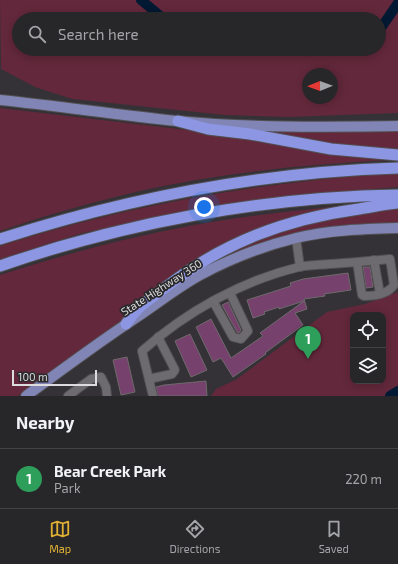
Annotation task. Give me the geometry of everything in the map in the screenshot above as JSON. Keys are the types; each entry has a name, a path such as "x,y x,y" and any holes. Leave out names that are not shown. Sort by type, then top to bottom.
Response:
{"highway":[{"path":"178,121 208,129 250,134 331,150 398,155"},
{"path":"0,240 92,213 172,195 281,178 337,172 398,168"},
{"path":"0,266 86,240 166,221 289,201 351,196 398,195"},
{"path":"126,324 135,311 179,277 204,260 230,246 257,234 288,223 318,216 398,203"}],"main road":[{"path":"0,100 178,121 250,126 398,126"},
{"name":"State Highway 360","path":"26,396 126,324 199,276 250,253 296,238 347,230 398,228"}],"lane":[{"path":"296,238 300,267"},
{"path":"153,396 142,351 158,337 199,309 230,293 272,276 300,267 390,259 394,285 388,292 366,296 362,295 358,262"},
{"path":"374,260 380,294"},
{"path":"213,301 232,337 241,339 248,331 230,293"},
{"path":"149,379 172,374 175,370 158,337"},
{"path":"68,396 91,379 101,377 106,387 107,396"}],"shaded area":[{"path":"0,0 398,0 398,113 289,117 225,115 72,99 35,87 1,69"},
{"path":"0,108 196,131 390,160 264,170 202,179 140,191 87,204 0,231"},
{"path":"264,130 398,130 398,151 371,150 264,133"},
{"path":"398,174 398,187 276,197 218,206 82,233 0,259 0,246 94,219 142,208 190,198 286,183"},
{"path":"347,205 348,208 257,231 124,318 82,351 18,396 0,396 0,275 81,251 163,231 282,212"},
{"path":"398,207 398,224 301,234 190,275 245,245 305,222"},
{"path":"398,292 398,396 211,396 216,389 237,379 327,312 365,304"}],"building":[{"path":"363,267 370,267 373,287 366,288"},
{"path":"348,273 351,290 304,299 307,309 295,313 303,325 265,353 266,354 233,377 221,358 213,362 196,327 211,319 231,358 263,336 260,333 304,301 264,312 265,314 253,318 247,300 291,286 290,283 303,279"},
{"path":"228,302 241,330 239,333 222,305"},
{"path":"190,334 207,370 191,377 175,341"},
{"path":"127,357 135,392 121,395 113,360"},
{"path":"206,381 207,396 158,396 156,387 164,385"}],"waterway":[{"path":"141,0 156,12"},
{"path":"386,21 398,3"},
{"path":"390,396 398,391"}],"place":[{"name":"Bear Creek Park","path":"308,359"}]}
